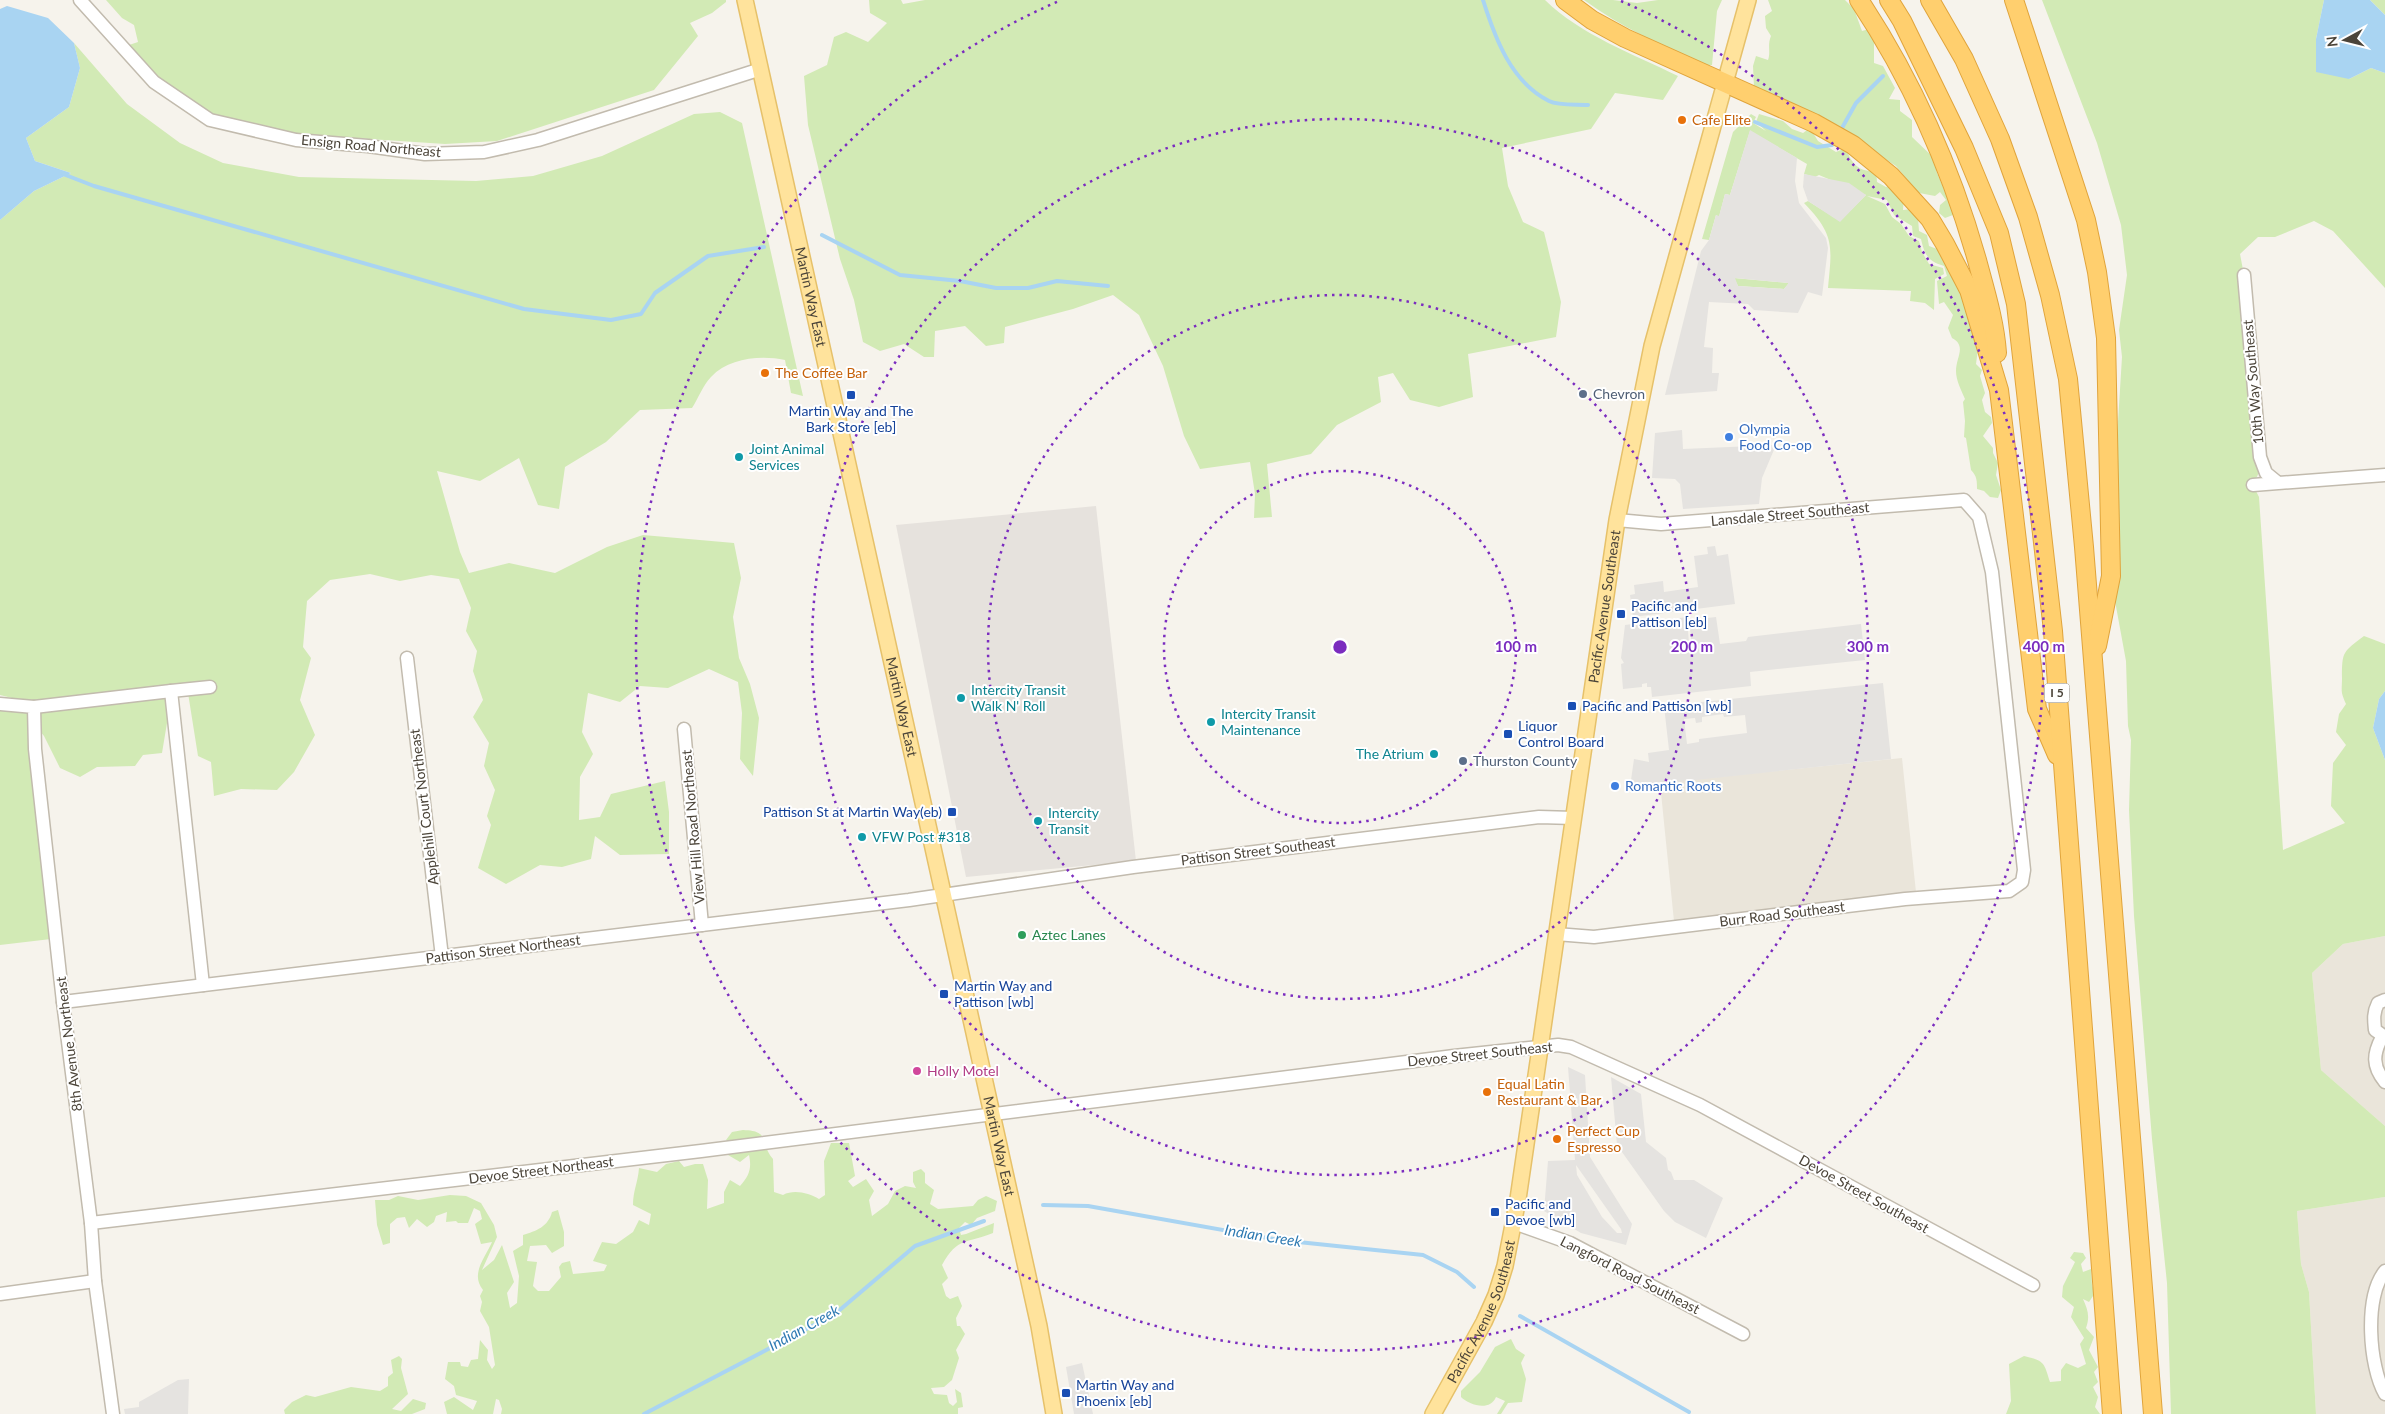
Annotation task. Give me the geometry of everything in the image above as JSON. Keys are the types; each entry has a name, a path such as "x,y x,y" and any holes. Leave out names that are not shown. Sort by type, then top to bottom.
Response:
{"highway":[{"path":"1565,0 1592,20 1625,38 1814,123 1872,158 1910,196 1945,244 1969,290 1999,390"},
{"path":"1860,0 1908,82 1933,136 1969,232 1996,340 1999,390 2037,709 2063,769"},
{"name":"I 5","path":"1889,0 1902,21 1964,148 1999,233 2016,304 2053,632 2112,1414"},
{"path":"1930,0 1964,60 2000,139 2028,217 2050,295 2068,379 2084,547 2153,1414"},
{"path":"2014,0 2086,220 2097,272 2106,338 2111,576 2092,666"}],"main road":[{"name":"Martin Way East","path":"746,0 1039,1326 1054,1414"},
{"name":"Pacific Avenue Southeast","path":"1433,1414 1484,1322 1506,1266 1514,1223 1617,520 1650,352 1748,0"}],"street":[{"name":"Ensign Road Northeast","path":"80,0 154,82 210,120 296,140 368,146 425,154 484,152 538,140 761,69"},
{"name":"10th Way Southeast","path":"2244,275 2260,457 2266,473 2277,482"},
{"path":"2253,485 2385,475"},
{"name":"Lansdale Street Southeast","path":"1617,520 1661,524 1964,500 1979,517 1987,544 1993,580 2024,870 2022,882 2009,891"},
{"name":"Applehill Court Northeast","path":"406,658 442,957"},
{"path":"0,704 34,707 210,687"},
{"path":"171,691 203,985"},
{"name":"8th Avenue Northeast","path":"34,707 36,749 63,1002 91,1223 95,1281 113,1414"},
{"name":"View Hill Road Northeast","path":"684,729 702,925"},
{"name":"Pattison Street Southeast","path":"943,895 1132,867 1520,819 1539,817 1574,818"},
{"name":"Burr Road Southeast","path":"1556,934 1594,937 1905,898 2009,891"},
{"name":"Pattison Street Northeast","path":"63,1002 943,895"},
{"path":"2385,1000 2378,1003 2374,1011 2375,1030 2384,1037 2374,1059 2376,1069 2385,1082"},
{"name":"Devoe Street Southeast","path":"992,1115 1459,1055 1558,1045 1571,1047 1700,1105 2032,1285"},
{"name":"Devoe Street Northeast","path":"91,1223 992,1115"},
{"name":"Langford Road Southeast","path":"1514,1223 1570,1243 1744,1334"},
{"path":"2385,1271 2376,1285 2371,1312 2376,1373 2385,1394"},
{"path":"0,1294 95,1281"}],"shaded area":[{"path":"1750,130 1797,158 1795,181 1799,203 1826,238 1828,248 1822,296 1808,292 1798,313 1754,310 1748,304 1709,302 1704,347 1713,348 1712,373 1719,373 1717,391 1665,395 1701,251 1709,240 1716,215 1719,216 1725,194 1730,195","holes":["1735,278 1788,283 1784,289 1738,286"]},
{"path":"1804,174 1849,183 1866,195 1840,222 1808,201 1803,187"},
{"path":"1682,430 1683,449 1776,445 1762,478 1759,504 1683,509 1680,484 1675,479 1652,478 1655,433"},
{"path":"1096,506 1136,861 966,877 896,525"},
{"path":"1715,546 1717,556 1728,554 1735,604 1633,617 1630,595 1635,594 1634,585 1663,581 1664,592 1698,587 1694,556 1708,554 1707,547"},
{"path":"1687,617 1690,657 1693,656 1689,620 1716,617 1720,644 1746,641 1748,637 1861,624 1865,660 1750,672 1751,686 1652,697 1651,687 1647,687 1647,683 1642,684 1642,687 1623,689 1621,664 1624,663 1621,658 1625,625"},
{"path":"1883,683 1891,759 1630,787 1634,759 1649,762 1648,753 1669,750 1664,706","holes":["1723,714 1724,717 1745,715 1747,733 1699,739 1699,742 1687,744 1684,719 1695,718 1696,723 1702,722 1702,717"]},
{"path":"1902,758 1917,902 1675,931 1660,783"},
{"path":"2385,936 2385,1126 2321,1070 2312,973 2343,944"},
{"path":"1568,1067 1585,1075 1590,1157 1632,1224 1626,1245 1581,1233 1544,1211 1548,1161 1575,1160","holes":["1576,1165 1622,1233 1617,1233 1602,1217 1577,1175"]},
{"path":"1611,1077 1641,1094 1646,1142 1666,1158 1668,1170 1671,1172 1674,1180 1694,1180 1723,1198 1706,1238 1675,1222 1664,1211 1617,1145"},
{"path":"2385,1197 2385,1414 2316,1414 2309,1292 2301,1264 2297,1211"},
{"path":"1082,1363 1093,1414 1074,1414 1066,1367"},
{"path":"189,1379 188,1414 125,1414 124,1409 139,1407 139,1402 178,1380"}],"green space":[{"path":"106,0 726,0 726,2 712,13 690,23 698,36 654,90 497,141 445,144 294,134 215,116 163,83 126,46 138,42 134,25 122,18"},
{"path":"869,0 901,0 903,4 925,0 1545,0 1591,34 1678,76 1663,100 1615,93 1591,129 1502,148 1508,186 1523,222 1544,232 1561,302 1556,337 1468,354 1473,397 1439,407 1410,400 1393,373 1378,377 1381,402 1337,425 1311,454 1267,464 1272,517 1254,518 1255,494 1250,462 1200,469 1184,436 1163,366 1139,315 1113,295 1073,309 1005,327 1004,343 986,346 965,326 935,331 934,357 924,357 904,344 880,351 863,342 854,300 840,259 808,125 804,76 827,65 834,37 846,32 868,42 887,23 870,13"},
{"path":"1584,0 1613,0 1637,3 1658,0 1722,0 1717,11 1712,65 1704,65 1642,36"},
{"path":"1768,0 1845,0 1854,9 1862,31 1869,29 1874,33 1874,63 1883,66 1895,88 1889,99 1900,100 1900,111 1912,120 1912,137 1934,158 1937,173 1951,205 1953,215 1945,218 1939,213 1940,205 1946,200 1940,192 1935,196 1914,192 1915,189 1896,166 1859,142 1754,88 1753,66 1756,56 1768,60 1769,57 1771,36 1766,28 1765,16 1772,11"},
{"path":"2042,0 2324,0 2316,39 2349,79 2371,68 2385,73 2385,288 2333,231 2314,221 2275,237 2258,237 2240,254 2244,275 2262,466 2253,485 2259,497 2283,850 2345,823 2331,806 2333,763 2346,745 2336,732 2339,714 2346,704 2342,691 2343,657 2348,649 2364,636 2385,644 2385,691 2379,699 2373,728 2385,760 2385,936 2343,944 2312,973 2321,1070 2385,1126 2385,1197 2297,1211 2301,1264 2309,1292 2316,1414 2171,1414 2167,1283 2152,1139 2134,916 2129,810 2131,740 2128,726 2126,661 2115,601 2114,529 2118,510 2119,486 2113,450 2117,438 2122,357 2119,330 2127,275 2121,225 2097,143"},
{"path":"2370,0 2385,0 2385,15"},
{"path":"74,43 127,104 180,143 223,163 299,177 476,181 533,176 602,156 694,114 720,112 742,123 803,396 791,393 785,360 745,359 727,366 708,380 692,408 640,410 606,442 565,467 559,509 538,505 519,458 480,481 437,471 460,552 469,573 509,563 555,573 607,547 643,535 734,543 741,578 733,617 739,658 750,684 759,718 753,776 740,759 742,713 738,682 709,669 668,688 640,686 620,702 588,693 582,732 593,754 580,777 579,820 600,817 611,794 665,781 669,812 669,854 620,855 595,836 591,859 562,867 540,865 506,884 478,868 491,825 487,816 495,790 484,766 489,743 473,717 483,700 473,671 477,651 466,631 471,608 459,579 431,575 400,581 370,574 330,580 307,601 303,647 311,658 300,700 315,735 294,772 277,790 241,789 214,796 211,762 198,756 188,693 171,699 162,753 143,755 135,766 97,767 80,777 60,768 44,736 36,726 51,939 0,945 0,708 20,708 12,698 0,695 0,220 34,191 71,173 35,161 26,138 69,107 80,68"},
{"path":"1751,114 1756,117 1753,123 1766,131 1756,122 1759,114 1783,121 1792,129 1803,133 1810,128 1818,141 1836,152 1846,148 1856,166 1870,171 1876,170 1877,182 1886,187 1893,184 1904,197 1903,210 1912,209 1918,218 1919,231 1927,235 1929,246 1940,250 1959,276 1978,349 1976,364 1982,370 1980,376 1985,393 1982,400 1985,412 1991,417 1992,423 1983,436 1993,448 1993,453 1998,463 1996,475 2001,490 1998,498 1990,497 1984,491 1977,489 1976,479 1971,470 1966,438 1964,437 1963,402 1965,399 1956,374 1960,348 1952,338 1948,328 1953,315 1944,302 1939,304 1937,281 1947,276 1944,266 1928,257 1921,239 1913,236 1912,226 1894,215 1887,200 1867,196 1885,204 1892,217 1901,224 1909,236 1919,241 1922,252 1929,264 1943,268 1944,274 1935,279 1934,310 1925,303 1910,301 1911,291 1828,288 1829,242 1821,224 1804,203 1808,201 1840,221 1866,195 1819,175 1815,177 1804,174 1807,164 1750,131 1730,195 1725,194 1719,217 1716,215 1709,240 1702,239 1733,132"},
{"path":"1734,278 1789,283 1784,289 1738,286"},
{"path":"743,1130 762,1135 766,1148 773,1159 774,1192 783,1195 801,1192 819,1199 825,1195 824,1161 831,1143 849,1143 855,1176 848,1181 853,1187 866,1179 874,1191 869,1200 872,1216 888,1204 895,1191 905,1186 916,1188 913,1182 913,1172 921,1169 925,1173 925,1183 934,1190 930,1204 938,1209 973,1206 978,1200 986,1196 997,1201 995,1211 977,1218 971,1225 965,1222 959,1228 961,1235 994,1223 993,1233 958,1245 942,1265 948,1278 942,1284 946,1296 950,1299 958,1296 962,1306 956,1318 957,1326 960,1326 965,1334 956,1350 959,1358 952,1380 944,1387 931,1388 934,1394 947,1395 949,1403 953,1406 957,1402 955,1389 961,1393 963,1407 958,1408 958,1414 501,1414 502,1409 499,1400 496,1399 493,1414 447,1414 444,1402 454,1397 473,1410 477,1401 456,1395 454,1386 445,1379 448,1362 460,1362 461,1366 468,1367 471,1360 478,1359 480,1340 488,1350 487,1360 492,1369 495,1365 489,1327 480,1311 482,1302 480,1296 483,1290 478,1278 480,1266 492,1242 481,1244 475,1224 482,1219 480,1211 474,1208 468,1223 446,1222 447,1212 436,1216 434,1222 427,1227 417,1219 409,1228 405,1217 397,1218 390,1224 390,1243 383,1245 377,1225 375,1200 389,1200 398,1196 418,1200 450,1195 466,1196 481,1203 494,1225 497,1237 482,1270 494,1260 502,1245 514,1282 507,1293 510,1308 517,1303 519,1276 513,1251 523,1245 523,1235 537,1230 544,1225 552,1212 558,1210 564,1232 564,1246 552,1253 546,1245 530,1246 527,1261 537,1262 533,1286 538,1291 549,1291 561,1277 559,1267 562,1263 570,1261 573,1274 604,1271 607,1265 593,1261 602,1242 616,1244 633,1232 639,1220 649,1225 651,1214 633,1205 639,1168 657,1172 666,1164 679,1161 684,1167 703,1164 708,1180 707,1209 724,1203 724,1192 730,1180 740,1186 749,1172 749,1155 740,1162 728,1155 732,1144 726,1140 732,1132"},
{"path":"2074,1252 2083,1253 2086,1258 2081,1264 2083,1272 2091,1269 2092,1285 2095,1293 2089,1302 2083,1299 2088,1314 2086,1328 2094,1337 2089,1350 2098,1367 2094,1372 2098,1382 2093,1387 2098,1397 2095,1407 2100,1414 2006,1414 2011,1401 2009,1364 2024,1356 2040,1361 2045,1367 2050,1382 2061,1381 2061,1370 2066,1363 2078,1368 2086,1364 2080,1344 2084,1338 2071,1317 2074,1307 2062,1297 2063,1286 2075,1262 2070,1258"},
{"path":"1511,1339 1516,1349 1525,1355 1521,1363 1526,1379 1522,1402 1508,1403 1501,1414 1497,1414 1505,1401 1496,1397 1493,1402 1479,1406 1461,1397 1461,1391 1480,1372 1495,1347"},
{"path":"399,1356 402,1359 401,1368 408,1394 392,1409 401,1411 413,1399 426,1403 425,1409 412,1414 285,1414 284,1410 292,1402 306,1395 315,1397 351,1387 380,1391 388,1386 388,1377 393,1373 391,1360"}],"water":[{"path":"2324,0 2370,0 2385,15 2385,73 2371,68 2349,79 2316,72 2316,39"},
{"path":"7,6 48,18 74,43 80,68 69,107 26,138 35,161 71,173 34,191 0,220 0,9"},
{"path":"2385,691 2385,760 2373,728 2379,699"}],"waterway":[{"path":"1483,0 1499,44 1506,58 1524,83 1553,103 1588,105"},
{"path":"1842,128 1856,103 1883,76"},
{"path":"1755,122 1817,147 1832,145"},
{"path":"63,174 94,186 524,309 611,320 641,314 655,293 708,256 764,247"},
{"path":"822,235 900,275 960,281 996,288 1028,288 1057,281 1108,286"},
{"name":"Indian Creek","path":"1043,1205 1088,1206 1279,1240 1423,1255 1457,1272 1474,1287"},
{"name":"Indian Creek","path":"644,1414 835,1314 915,1246 984,1221"},
{"name":"Indian Creek","path":"1520,1316 1689,1412"}],"place":[{"name":"Cafe Elite","path":"1682,120"},
{"name":"The Coffee Bar","path":"765,373"},
{"name":"Chevron","path":"1583,394"},
{"name":"Martin Way and The Bark Store [eb]","path":"851,395"},
{"name":"Olympia Food Co-op","path":"1729,437"},
{"name":"Joint Animal Services","path":"739,457"},
{"name":"Pacific and Pattison [eb]","path":"1621,614"},
{"name":"Intercity Transit Walk N' Roll","path":"961,698"},
{"name":"Pacific and Pattison [wb]","path":"1572,706"},
{"name":"Intercity Transit Maintenance","path":"1211,722"},
{"name":"Liquor Control Board","path":"1508,734"},
{"name":"The Atrium","path":"1434,754"},
{"name":"Thurston County","path":"1463,761"},
{"name":"Romantic Roots","path":"1615,786"},
{"name":"Pattison St at Martin Way(eb)","path":"952,812"},
{"name":"Intercity Transit","path":"1038,821"},
{"name":"VFW Post #318","path":"862,837"},
{"name":"Aztec Lanes","path":"1022,935"},
{"name":"Martin Way and Pattison [wb]","path":"944,994"},
{"name":"Holly Motel","path":"917,1071"},
{"name":"Equal Latin Restaurant & Bar","path":"1487,1092"},
{"name":"Perfect Cup Espresso","path":"1557,1139"},
{"name":"Pacific and Devoe [wb]","path":"1495,1212"},
{"name":"Martin Way and Phoenix [eb]","path":"1066,1393"}]}
